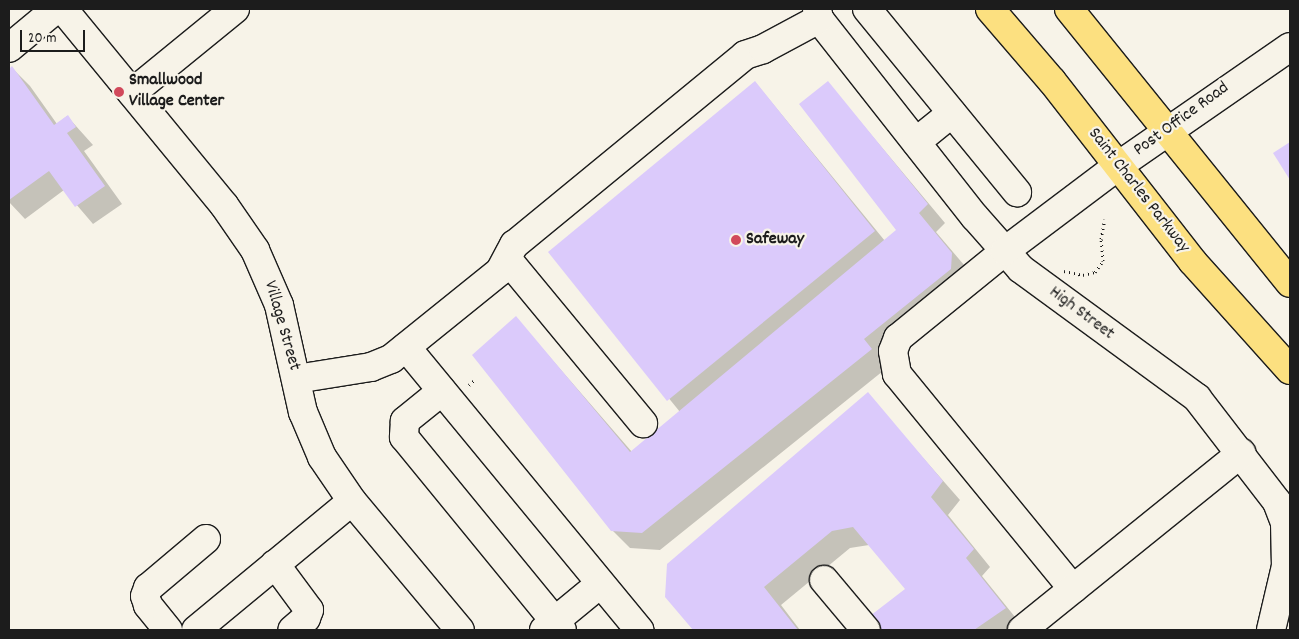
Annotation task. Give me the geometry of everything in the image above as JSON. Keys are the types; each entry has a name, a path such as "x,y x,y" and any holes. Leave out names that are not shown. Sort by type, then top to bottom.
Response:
{"main road":[{"name":"Saint Charles Parkway","path":"990,9 1118,166 1193,262 1290,370"},
{"path":"1069,9 1290,283"}],"street":[{"path":"9,48 56,9"},
{"name":"Village Street","path":"63,9 224,205 255,250 278,304 311,433 322,457 352,501 460,630"},
{"path":"132,93 234,9"},
{"path":"867,9 1017,192"},
{"path":"296,379 371,366 390,359 500,271 508,260 514,245 745,55 764,49 818,14"},
{"name":"High Street","path":"818,14 916,142 1021,269 1197,398 1278,502 1285,523 1286,566 1278,628"},
{"name":"Post Office Road","path":"1073,589 897,374 893,362 898,338 1005,251 1118,166 1290,47"},
{"path":"916,142 952,113"},
{"path":"508,260 643,423"},
{"path":"406,347 639,630"},
{"path":"442,391 406,421 404,437 553,627 600,584"},
{"path":"1022,630 1241,453"},
{"path":"196,630 352,501"},
{"path":"168,630 148,605 145,596 148,588 206,539"},
{"path":"275,564 309,610 306,618 292,630"},
{"path":"824,580 866,630"}],"path":[{"path":"1061,272 1069,270 1082,276 1095,272 1104,261 1101,239 1105,219"}],"building":[{"path":"12,66 54,125 68,115 76,127 67,133 105,186 75,207 49,171 9,200 9,69"},
{"path":"755,81 875,231 667,401 548,252"},
{"path":"828,81 928,204 919,213 952,253 951,269 864,339 872,349 642,533 611,531 472,355 516,316 630,452 896,230 799,104"},
{"path":"1290,142 1290,180 1273,153"},
{"path":"868,392 943,481 931,497 974,549 966,558 1006,608 974,630 876,630 866,619 905,589 853,527 832,531 764,587 798,630 693,630 665,597 667,564"}],"place":[{"name":"Smallwood Village Center","path":"119,92"},
{"name":"Safeway","path":"736,240"}]}
